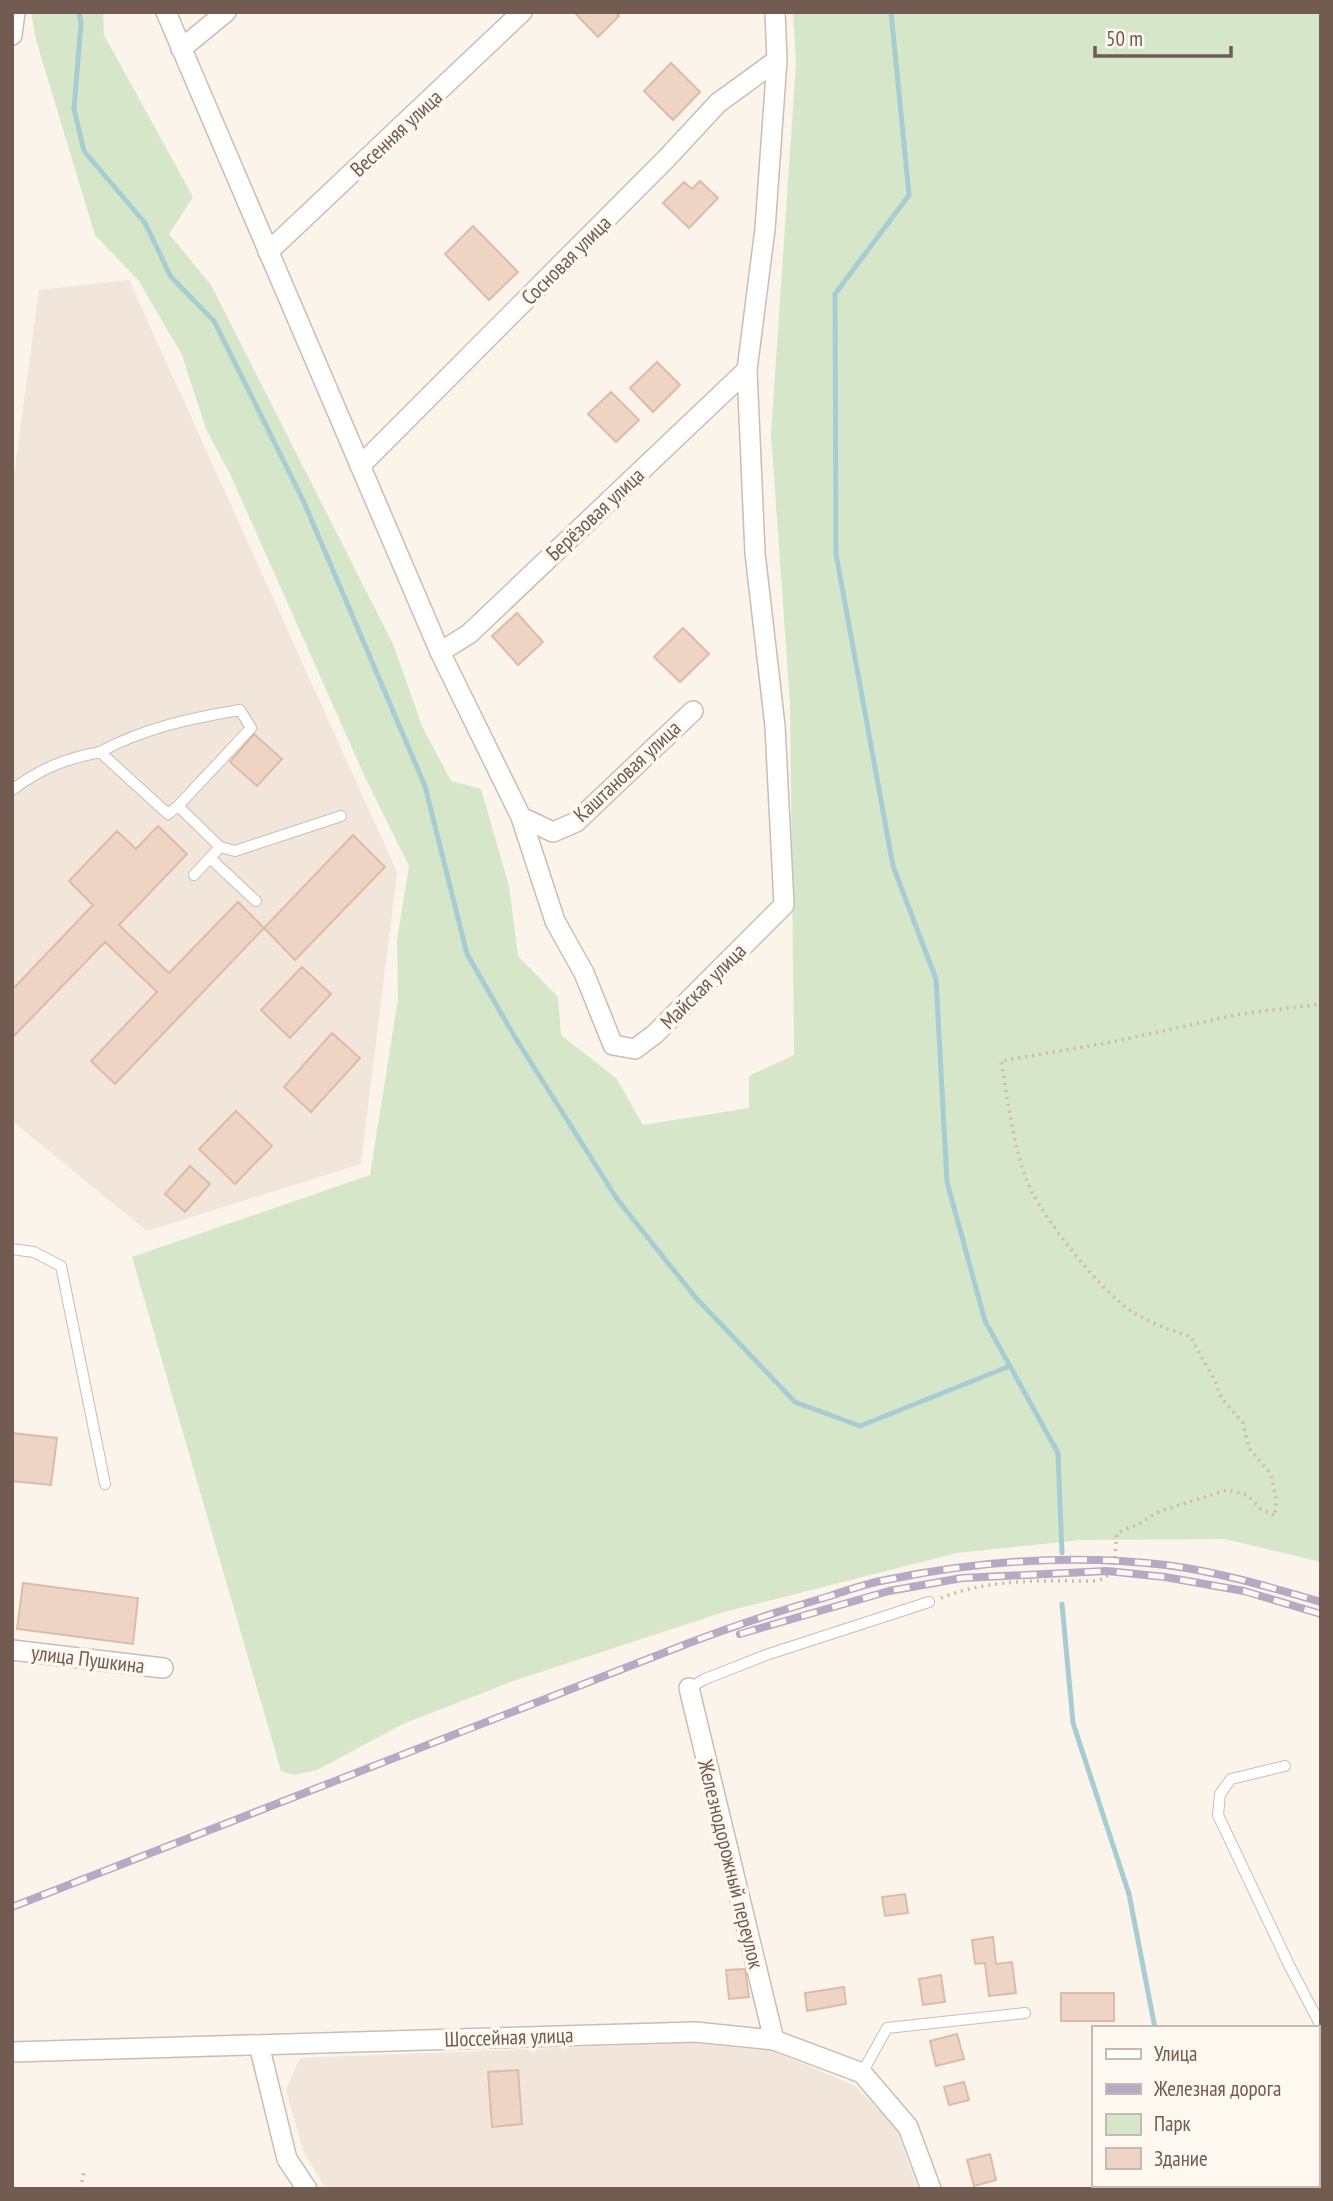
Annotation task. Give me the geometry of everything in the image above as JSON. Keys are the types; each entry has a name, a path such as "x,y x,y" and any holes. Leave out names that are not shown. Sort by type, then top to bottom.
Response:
{"street":[{"path":"12,35 15,12"},
{"path":"166,12 440,652 521,817"},
{"path":"181,49 226,12"},
{"name":"Весенняя улица","path":"268,252 522,12"},
{"path":"747,370 765,229 777,60 775,12"},
{"name":"Сосновая улица","path":"360,466 667,158 718,103 777,60"},
{"name":"Берёзовая улица","path":"440,652 469,634 747,370"},
{"name":"Майская улица","path":"521,817 555,921 584,972 613,1045 635,1049 655,1034 784,905 775,726 755,553 747,370"},
{"name":"Каштановая улица","path":"521,817 553,832 576,822 693,711"},
{"name":"улица Пушкина","path":"12,1650 163,1668"},
{"name":"Железнодорожный переулок","path":"689,1688 774,2040"},
{"name":"Шоссейная улица","path":"12,2052 695,2032 774,2040 862,2073 908,2127 931,2189"},
{"path":"259,2045 287,2159 307,2189"}],"lane":[{"path":"12,790 31,776 65,760 100,752 147,730 240,710 251,728 168,814 100,752"},
{"path":"178,806 220,847 235,851 341,816"},
{"path":"194,875 220,847"},
{"path":"210,858 256,901"},
{"path":"12,1249 34,1252 61,1266 105,1484"},
{"path":"689,1688 766,1655 929,1602"},
{"path":"1285,1766 1230,1779 1220,1794 1218,1815 1321,2026"},
{"path":"862,2073 887,2028 1025,2012"}],"path":[{"path":"929,1602 964,1589 1010,1581 1096,1581 1107,1578 1112,1571 1119,1532 1160,1511 1227,1490 1247,1495 1261,1509 1275,1516 1276,1499 1271,1474 1249,1448 1242,1423 1222,1399 1190,1336 1172,1331 1123,1304 1086,1269 1032,1191 1020,1158 1001,1061 1112,1042 1240,1014 1321,1004"},
{"path":"81,2189 84,2170"}],"shaded area":[{"path":"129,280 397,872 361,1164 147,1231 12,1121 12,489 39,290"},
{"path":"690,2043 773,2051 855,2086 896,2128 918,2189 326,2189 303,2151 286,2090 300,2058"}],"green space":[{"path":"31,12 103,12 104,35 193,197 169,234 211,285 393,644 422,726 451,781 481,789 509,886 518,956 558,997 561,1035 616,1078 643,1125 749,1108 749,1076 794,1055 790,703 771,434 796,63 793,12 1321,12 1321,1562 1225,1539 1081,1540 957,1553 724,1612 513,1681 403,1724 317,1770 293,1775 281,1771 132,1257 370,1175 398,999 397,940 409,866 365,777 230,474 206,429 182,355 139,281 95,235 36,40"}],"building":[{"path":"574,12 615,12 619,16 598,37"},
{"path":"671,63 700,92 673,120 644,91"},
{"path":"700,181 718,198 689,228 663,203 684,182 692,189"},
{"path":"473,226 518,272 489,300 445,254"},
{"path":"657,362 680,385 653,412 630,388"},
{"path":"611,392 639,420 616,442 588,414"},
{"path":"517,613 543,642 518,665 492,636"},
{"path":"683,628 709,654 680,682 654,657"},
{"path":"254,734 282,759 257,786 230,762"},
{"path":"158,826 187,854 119,925 169,973 238,902 264,928 115,1084 91,1061 157,992 105,942 12,1038 12,990 93,905 69,881 117,831 136,849"},
{"path":"353,835 385,867 295,960 264,928"},
{"path":"302,967 331,994 290,1038 261,1010"},
{"path":"332,1033 360,1058 311,1112 284,1087"},
{"path":"236,1111 272,1146 235,1184 199,1149"},
{"path":"190,1166 210,1184 185,1212 165,1194"},
{"path":"12,1433 57,1438 51,1485 12,1481"},
{"path":"23,1583 138,1598 133,1644 17,1629"},
{"path":"905,1894 908,1913 885,1916 882,1897"},
{"path":"993,1937 996,1964 1012,1962 1016,1993 989,1996 985,1963 975,1964 972,1940"},
{"path":"745,1969 749,1997 729,1999 726,1970"},
{"path":"941,1975 945,2002 923,2005 919,1979"},
{"path":"844,1987 846,2004 807,2011 805,1993"},
{"path":"1061,1993 1114,1993 1114,2021 1061,2021"},
{"path":"957,2034 964,2059 936,2066 930,2041"},
{"path":"518,2070 522,2124 492,2127 488,2072"},
{"path":"964,2082 969,2100 949,2105 944,2087"},
{"path":"990,2154 996,2180 974,2186 967,2160"}],"waterway":[{"path":"79,12 81,23 74,109 84,151 145,223 171,277 214,321 303,500 425,786 467,954 513,1034 617,1199 696,1298 795,1402 860,1426 1010,1366"},
{"path":"891,12 909,195 835,294 836,554 893,866 936,979 947,1182 985,1321 1058,1453 1062,1553"},
{"path":"1062,1604 1073,1723 1129,1894 1155,2026"},
{"path":"1274,2187 1278,2189"}],"railway":[{"path":"12,1907 689,1643 872,1583 920,1573 990,1564 1096,1560 1166,1565 1205,1572 1321,1602"},
{"path":"740,1634 889,1591 962,1578 1107,1571 1165,1577 1244,1591 1321,1614"}]}
